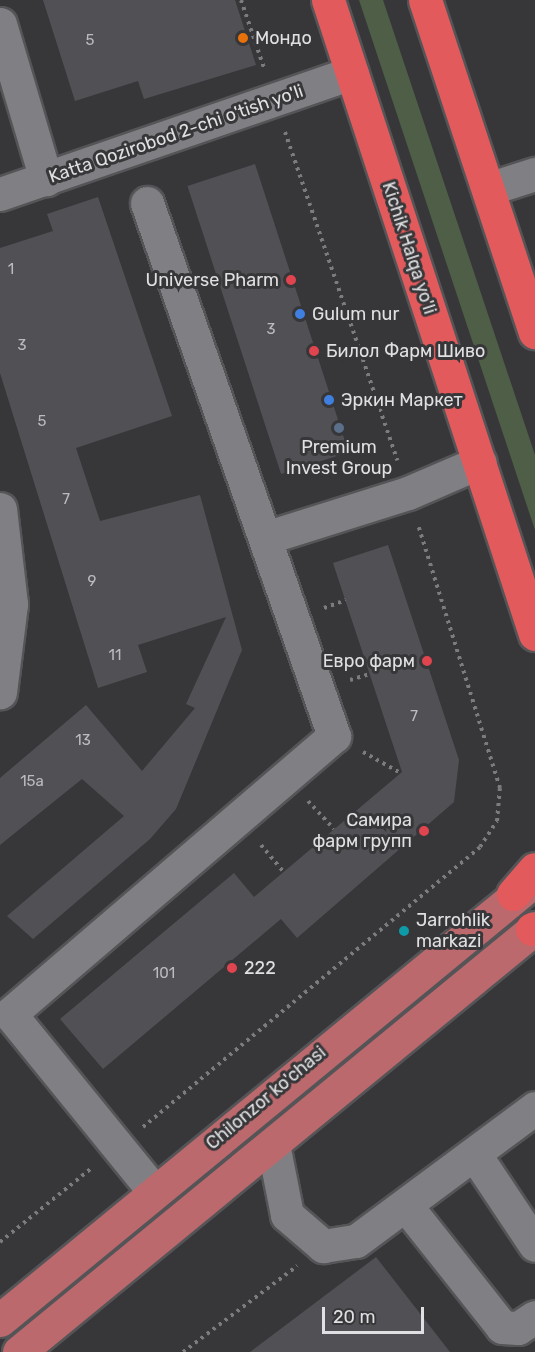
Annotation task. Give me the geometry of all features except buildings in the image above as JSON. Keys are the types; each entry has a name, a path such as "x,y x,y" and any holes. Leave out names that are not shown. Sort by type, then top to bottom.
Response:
{"highway":[{"name":"Kichik Halqa yo'li","path":"328,0 535,634"},
{"path":"425,0 535,332"},
{"path":"524,887 535,869"}],"main road":[{"name":"Chilonzor ko'chasi","path":"0,1320 524,887"},
{"path":"19,1352 534,929"}],"street":[{"path":"0,24 46,179"},
{"name":"Katta Qozirobod 2-chi o'tish yo'li","path":"0,194 352,73"},
{"path":"488,189 535,174"},
{"path":"147,203 334,736 10,1014 154,1191"},
{"path":"265,538 408,493 480,462"},
{"path":"0,510 11,604 0,693"},
{"path":"273,1144 287,1215 324,1246 356,1241 407,1207 535,1108"},
{"path":"475,1155 535,1245"},
{"path":"407,1207 502,1327 519,1328 535,1317"}],"path":[{"path":"0,1242 480,847 496,821 500,788 408,493 241,0"},
{"path":"334,736 399,772"}],"green space":[{"path":"359,0 383,0 535,455 535,530"}],"place":[{"name":"Мондо","path":"243,38"},
{"name":"Universe Pharm","path":"291,280"},
{"name":"Gulum nur","path":"300,314"},
{"name":"Билол Фарм Шиво","path":"314,351"},
{"name":"Эркин Маркет","path":"329,400"},
{"name":"Premium Invest Group","path":"339,428"},
{"name":"Евро фарм","path":"427,661"},
{"name":"Самира фарм групп","path":"424,831"},
{"name":"Jarrohlik markazi","path":"404,931"},
{"name":"222","path":"232,968"}]}
